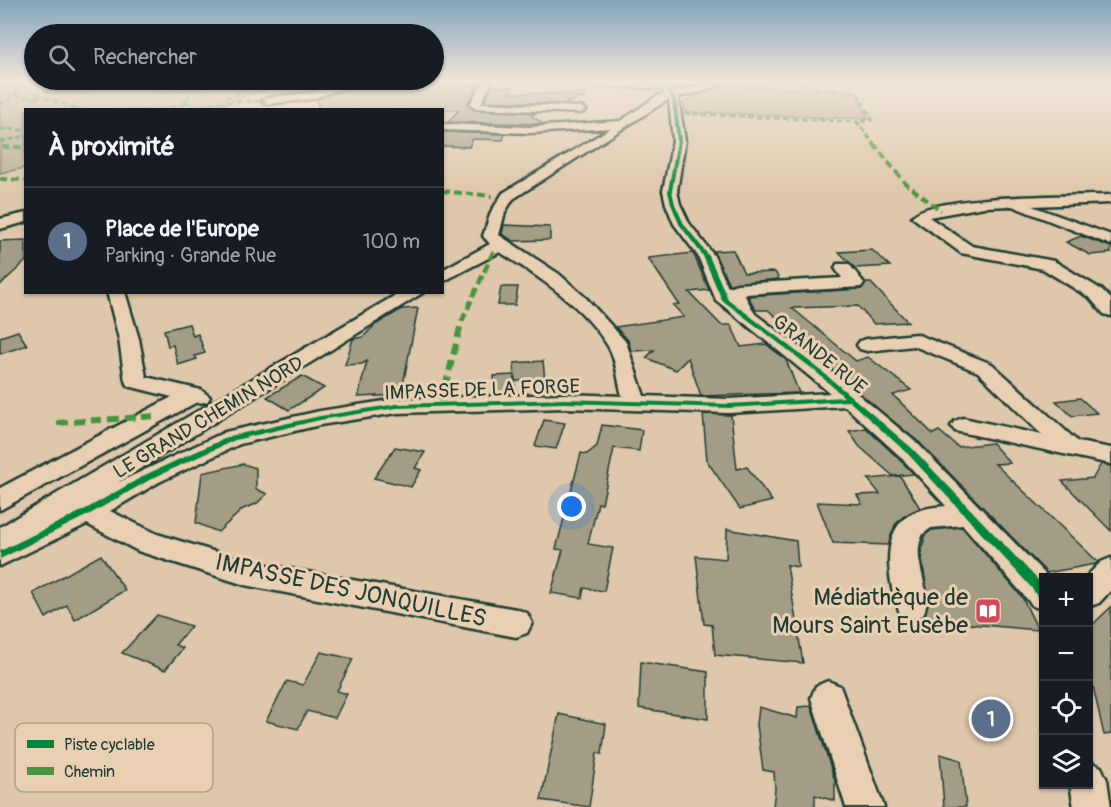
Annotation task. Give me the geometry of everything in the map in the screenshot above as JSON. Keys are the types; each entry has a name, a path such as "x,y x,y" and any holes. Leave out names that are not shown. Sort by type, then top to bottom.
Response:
{"street":[{"path":"629,120 603,138 508,196 498,212 491,236 500,245 553,278 580,302 620,346 635,402"},
{"name":"GRANDE RUE","path":"674,120 679,141 670,191 673,204 682,224 706,256 725,300 816,369 910,451 1039,591"},
{"path":"444,127 530,130 622,124"},
{"path":"1111,199 984,203 925,213 919,217 967,250 1048,265 1096,294 1111,310"},
{"path":"1011,202 1104,237"},
{"path":"0,224 24,218"},
{"path":"444,275 500,245"},
{"path":"746,317 749,315 735,298 734,292 738,289 855,283 843,268"},
{"path":"117,294 129,339 136,381 230,404"},
{"name":"LE GRAND CHEMIN NORD","path":"0,541 412,294"},
{"path":"867,345 916,340 985,368 1071,449"},
{"path":"0,500 193,395"},
{"name":"IMPASSE DE LA FORGE","path":"0,555 87,512 150,476 233,438 320,418 397,405 635,402 729,406 851,399"},
{"path":"963,426 1111,456"},
{"name":"IMPASSE DES JONQUILLES","path":"87,512 148,543 245,573 516,623"},
{"path":"912,606 904,551 906,538 912,527 924,519 970,514"},
{"path":"1093,590 1111,570"},
{"path":"828,698 865,807"},
{"path":"1090,789 1093,807"}],"shaded area":[{"path":"0,120 24,120 24,168 0,173"}],"building":[{"path":"450,120 537,120 543,124 448,122"},
{"path":"444,132 505,134 503,140 473,139 469,147 444,146"},
{"path":"504,225 550,227 550,240 513,241 502,234"},
{"path":"1081,236 1111,247 1111,253 1090,255 1066,242"},
{"path":"24,240 24,263 0,285 0,241"},
{"path":"733,250 744,273 775,272 779,279 729,284 713,251"},
{"path":"872,250 890,266 855,268 839,252"},
{"path":"693,253 709,290 689,292 721,325 731,325 741,347 766,344 786,360 799,393 701,396 688,358 676,370 646,358 654,350 631,351 628,340 615,327 684,317 673,305 679,304 648,258"},
{"path":"866,283 871,283 908,322 874,324 858,306 792,308 856,361 868,357 911,390 893,395 933,434 939,431 958,447 992,443 1010,463 995,464 1098,562 1047,573 920,443 794,341 803,340 768,310 756,310 748,296 861,289"},
{"path":"501,287 518,287 515,305 498,305"},
{"path":"418,308 401,395 358,397 367,361 362,364 345,365 353,339 363,337 375,325 402,309"},
{"path":"189,324 193,336 198,334 205,353 195,356 197,359 178,365 173,345 168,346 164,330"},
{"path":"18,331 27,345 0,354 0,337"},
{"path":"543,361 545,380 515,381 514,363"},
{"path":"514,375 516,393 495,394 494,376"},
{"path":"302,376 324,388 289,410 267,397"},
{"path":"1080,398 1097,413 1072,416 1056,401"},
{"path":"703,414 731,415 737,469 747,467 772,501 740,509 707,461"},
{"path":"544,420 565,423 556,449 535,446"},
{"path":"602,425 642,430 639,451 614,448 602,504 598,503 588,544 613,548 604,591 584,588 582,598 551,593 563,550 556,549 581,453 587,454 597,446"},
{"path":"866,428 914,474 893,476 859,446 849,431"},
{"path":"395,447 425,452 415,468 421,470 411,487 374,478"},
{"path":"243,464 256,468 256,489 267,494 256,504 243,509 218,532 196,523 202,473"},
{"path":"1101,464 1111,466 1111,531 1062,481 1093,478"},
{"path":"900,476 920,508 904,516 895,525 889,545 833,543 817,502 862,504 857,495 880,494 868,479"},
{"path":"962,527 1022,597 1038,630 923,620 928,596 921,554 925,535 932,530"},
{"path":"727,529 796,541 798,567 787,565 803,663 715,655 712,625 704,624 696,556 726,559"},
{"path":"101,555 125,590 75,620 67,605 46,618 33,593"},
{"path":"1111,607 1111,734 1104,735 1093,687 1093,624"},
{"path":"157,615 191,626 175,645 183,648 165,670 122,653"},
{"path":"321,652 353,659 337,691 347,694 335,718 307,711 298,729 266,721 287,681 303,685"},
{"path":"641,662 708,672 708,719 639,708"},
{"path":"811,706 835,781 835,801 815,795 815,807 773,807 774,772 763,770 757,725 759,707 797,718 798,707"},
{"path":"559,714 606,724 602,754 597,753 589,807 541,800"},
{"path":"940,754 961,760 966,807 944,807"}],"marked path":[{"path":"810,120 857,122 905,183 941,211"},
{"path":"857,122 872,120"},
{"path":"0,129 24,130"},
{"path":"0,142 24,136"},
{"path":"2,147 24,147"},
{"path":"0,179 24,180"},
{"path":"444,191 492,196"},
{"path":"441,404 462,320 495,248"},
{"path":"57,423 156,416"}],"cycle path":[{"path":"676,120 679,141 670,191 673,204 682,224 706,256 725,300 816,369 910,451 1039,590"},
{"path":"0,555 87,512 150,476 233,438 320,418 397,406 564,401 729,406 851,399"}],"place":[{"name":"Médiathèque de Mours Saint Eusèbe","path":"988,611"},
{"name":"Place de l'Europe","path":"991,719"}]}
